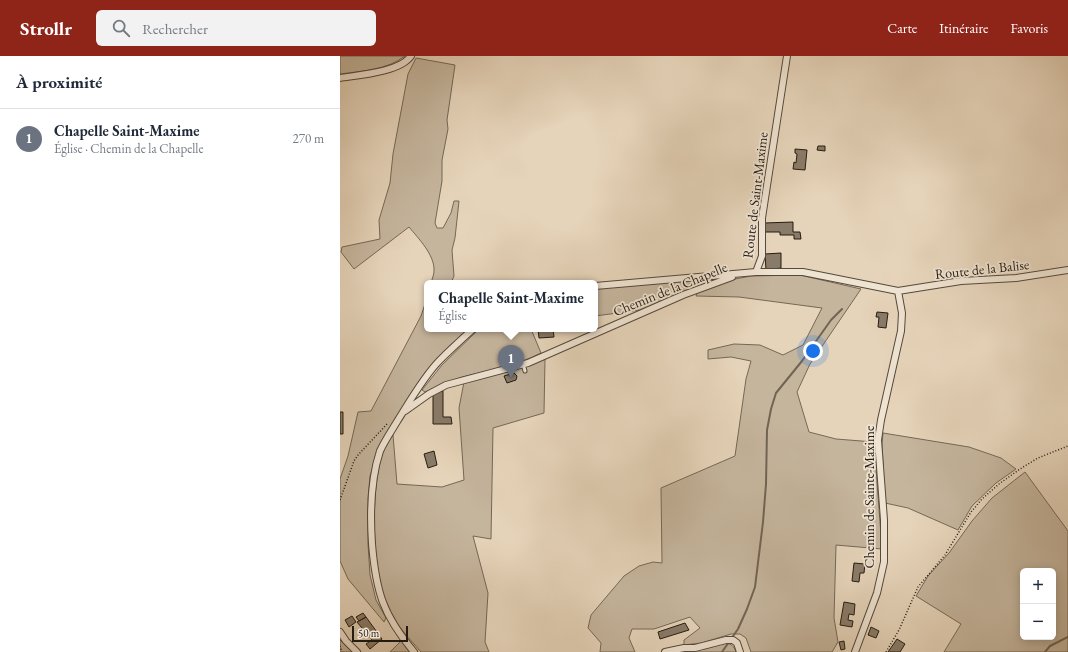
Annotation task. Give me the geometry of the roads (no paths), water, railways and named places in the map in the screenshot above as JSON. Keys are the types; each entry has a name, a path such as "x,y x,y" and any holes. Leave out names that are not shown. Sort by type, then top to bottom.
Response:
{"street":[{"path":"340,78 392,68 405,62 410,56"},
{"name":"Route de Saint-Maxime","path":"598,286 756,272 762,256 762,218 787,56"},
{"name":"Route de la Balise","path":"898,291 961,281 1016,278 1068,270"},
{"path":"756,272 803,272 898,291"},
{"name":"Chemin de la Chapelle","path":"402,414 429,394 446,385 524,368 683,295 739,274"},
{"name":"Chemin de Sainte-Maxime","path":"855,652 877,593 884,562 884,520 878,440 882,413 901,331 902,313 898,291"},
{"path":"414,652 395,627 385,610 380,595 374,568 371,527 371,499 378,461 386,439 420,386 440,360 470,332"},
{"path":"340,632 346,641 358,652"},
{"path":"665,652 684,648 695,648 729,640 739,646 740,652"}],"waterway":[{"path":"722,652 738,629 755,587 766,484 767,430 776,393 802,361 831,320 842,309"},
{"path":"1045,652 1050,646 1068,637"}],"place":[{"name":"Chapelle Saint-Maxime","path":"511,378"}]}
